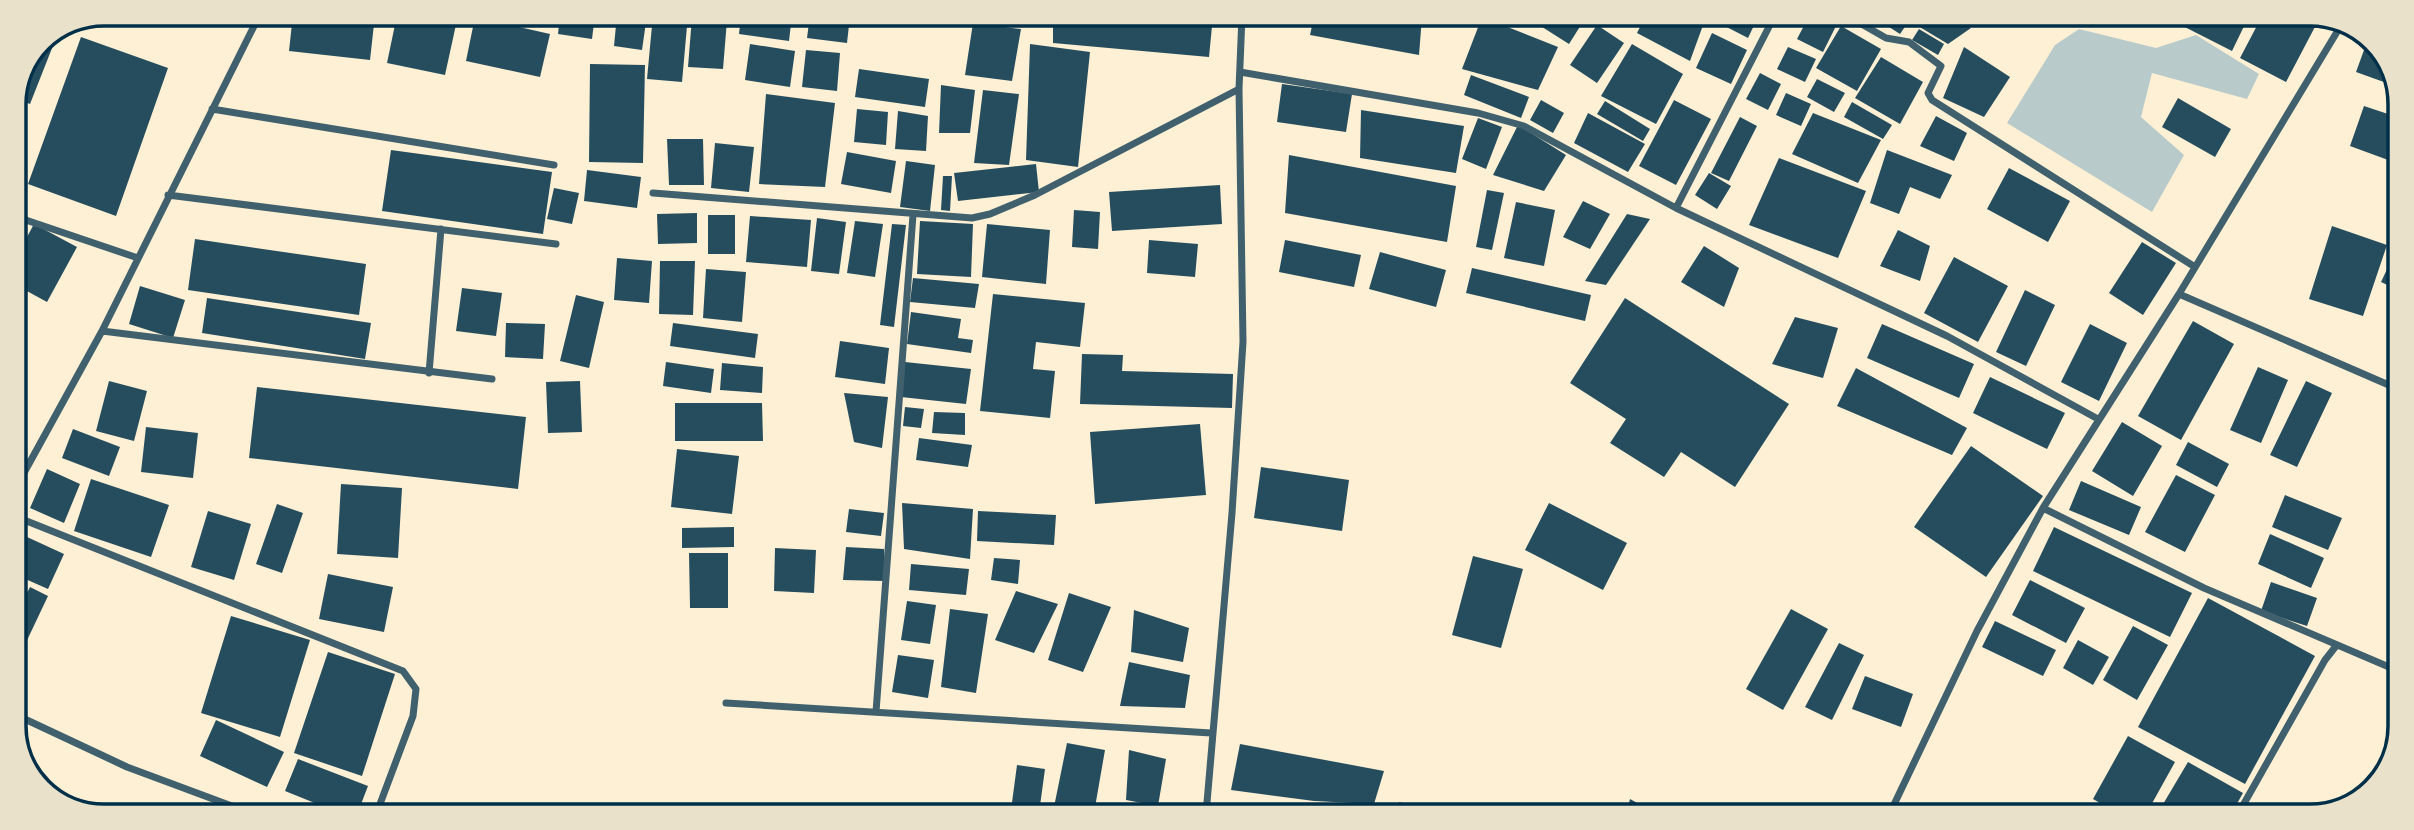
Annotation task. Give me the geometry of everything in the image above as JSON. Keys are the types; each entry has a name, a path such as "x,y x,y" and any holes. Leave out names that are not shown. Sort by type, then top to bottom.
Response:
{"street":[{"path":"26,469 102,331 254,26"},
{"path":"1207,804 1232,513 1243,342 1239,89 1242,26"},
{"path":"1676,208 1770,26"},
{"path":"1866,26 1886,38 1909,42 1938,61 1941,66 1928,93 1932,100 2195,267"},
{"path":"1894,804 1977,631 2043,508 2179,294 2337,31"},
{"path":"1240,72 1478,113 1524,126 1676,208 1947,336 2098,419"},
{"path":"653,193 972,218 990,214 1035,195 1239,89"},
{"path":"212,108 554,165"},
{"path":"168,195 556,244"},
{"path":"876,712 913,215"},
{"path":"26,220 138,258"},
{"path":"429,373 441,229"},
{"path":"2179,294 2388,385"},
{"path":"102,331 492,379"},
{"path":"2043,508 2166,570 2388,667"},
{"path":"26,521 403,671 416,689 413,716 380,804"},
{"path":"2244,804 2325,660 2336,646"},
{"path":"726,703 1211,733"},
{"path":"26,720 127,766 227,804"}],"shaded area":[{"path":"2079,29 2156,48 2196,35 2259,74 2247,99 2152,73 2141,117 2184,155 2152,212 2007,123 2055,45"}],"building":[{"path":"292,26 374,26 370,60 289,51"},
{"path":"395,26 456,26 445,75 387,63"},
{"path":"473,26 515,26 550,34 540,77 466,61"},
{"path":"559,26 594,26 592,39 558,34"},
{"path":"616,26 645,26 642,50 614,46"},
{"path":"652,26 687,26 682,82 647,79"},
{"path":"691,26 727,26 723,69 688,67"},
{"path":"740,26 791,26 789,41 739,34"},
{"path":"809,26 849,26 847,43 807,38"},
{"path":"973,26 1021,29 1012,81 965,75"},
{"path":"1053,26 1212,26 1209,57 1053,43"},
{"path":"1312,26 1421,26 1419,55 1310,35"},
{"path":"1479,26 1505,26 1558,47 1538,90 1462,69"},
{"path":"1541,26 1580,26 1569,44"},
{"path":"1596,26 1624,43 1597,83 1570,65"},
{"path":"1640,26 1703,26 1690,61 1637,33"},
{"path":"1725,26 1754,26 1748,38"},
{"path":"1804,26 1836,26 1823,52 1797,39"},
{"path":"1841,26 1881,49 1857,91 1816,68"},
{"path":"1888,26 1906,26 1900,34"},
{"path":"1918,26 1971,28 1948,44"},
{"path":"2183,26 2244,26 2232,51"},
{"path":"2257,26 2315,27 2286,82 2240,58"},
{"path":"1919,29 1944,44 1938,55 1912,40"},
{"path":"1712,33 1747,50 1731,84 1696,68"},
{"path":"81,37 168,68 116,216 28,184"},
{"path":"750,44 795,51 790,87 745,80"},
{"path":"1030,44 1090,52 1078,167 1026,160"},
{"path":"1632,44 1683,74 1656,124 1601,96"},
{"path":"53,46 30,104 26,103 32,74 39,61"},
{"path":"1788,47 1816,59 1805,82 1777,69"},
{"path":"1964,47 2010,77 1984,117 1943,98"},
{"path":"2364,49 2372,57 2385,82 2356,72"},
{"path":"806,50 840,53 837,91 802,87"},
{"path":"1881,57 1923,82 1900,124 1855,98"},
{"path":"590,64 645,65 643,163 589,162"},
{"path":"859,69 929,79 925,107 855,97"},
{"path":"1760,73 1781,84 1768,110 1746,99"},
{"path":"1471,75 1529,97 1521,118 1464,95"},
{"path":"1817,79 1845,93 1834,112 1807,97"},
{"path":"1282,84 1352,94 1346,132 1277,122"},
{"path":"941,85 975,90 970,133 939,133"},
{"path":"983,90 1019,94 1009,165 974,163"},
{"path":"1786,93 1811,104 1801,126 1776,115"},
{"path":"766,94 835,103 825,187 759,184"},
{"path":"2178,98 2231,129 2215,157 2162,127"},
{"path":"1541,100 1564,113 1553,133 1530,120"},
{"path":"1674,100 1711,119 1676,185 1639,166"},
{"path":"1605,101 1650,129 1643,141 1597,114"},
{"path":"1852,102 1892,125 1883,139 1844,117"},
{"path":"2364,106 2388,114 2388,160 2350,146"},
{"path":"857,109 888,112 886,145 854,142"},
{"path":"1361,110 1464,126 1456,173 1360,158"},
{"path":"898,111 928,116 926,151 895,149"},
{"path":"1588,113 1645,144 1628,172 1574,143"},
{"path":"1813,113 1881,140 1858,183 1792,154"},
{"path":"1936,116 1967,133 1954,161 1920,146"},
{"path":"1740,117 1757,126 1729,181 1711,173"},
{"path":"1478,118 1502,127 1486,169 1462,159"},
{"path":"1518,125 1566,155 1544,191 1493,175"},
{"path":"667,139 703,139 704,185 669,185"},
{"path":"715,143 754,147 749,192 711,188"},
{"path":"391,150 552,172 543,234 382,211"},
{"path":"1887,150 1952,175 1940,199 1910,187 1899,214 1870,203"},
{"path":"847,152 896,161 891,193 841,184"},
{"path":"1289,155 1456,186 1447,242 1285,213"},
{"path":"1779,158 1866,191 1838,258 1749,225"},
{"path":"906,161 935,165 930,211 900,207"},
{"path":"1036,164 1039,192 958,201 954,173"},
{"path":"2009,168 2070,201 2048,242 1987,209"},
{"path":"587,170 641,177 637,208 584,201"},
{"path":"1709,173 1731,186 1717,209 1695,195"},
{"path":"943,176 952,176 950,211 941,210"},
{"path":"1220,185 1222,224 1112,231 1109,192"},
{"path":"554,188 579,193 572,224 547,219"},
{"path":"1487,190 1504,193 1492,250 1476,247"},
{"path":"1583,201 1610,214 1590,249 1563,237"},
{"path":"1516,202 1555,210 1544,266 1504,258"},
{"path":"1074,210 1100,212 1098,249 1072,247"},
{"path":"697,213 697,243 658,244 657,214"},
{"path":"1627,214 1650,219 1606,285 1585,281"},
{"path":"708,215 735,215 735,254 708,254"},
{"path":"750,216 811,220 807,267 746,262"},
{"path":"817,218 846,222 839,274 811,271"},
{"path":"855,221 883,224 875,277 847,273"},
{"path":"920,221 973,224 971,277 917,274"},
{"path":"34,224 77,247 47,302 26,291 26,239"},
{"path":"892,224 906,225 894,327 880,325"},
{"path":"987,224 1050,230 1046,284 982,277"},
{"path":"2332,226 2387,245 2363,316 2309,299"},
{"path":"1898,230 1930,246 1920,281 1880,266"},
{"path":"195,239 366,264 359,315 188,290"},
{"path":"1149,240 1198,244 1195,277 1147,273"},
{"path":"1285,240 1361,255 1354,287 1279,272"},
{"path":"2142,242 2176,263 2143,315 2109,293"},
{"path":"1704,246 1739,268 1724,307 1681,282"},
{"path":"1380,252 1446,270 1436,307 1369,289"},
{"path":"1954,257 2008,286 1978,342 1924,313"},
{"path":"617,258 652,261 649,303 614,300"},
{"path":"660,261 695,261 693,315 659,314"},
{"path":"2388,267 2388,285 2381,282"},
{"path":"1472,268 1591,295 1585,321 1466,293"},
{"path":"706,269 746,272 742,322 703,318"},
{"path":"913,278 979,284 975,308 910,302"},
{"path":"140,286 185,300 173,338 129,324"},
{"path":"462,288 502,293 496,336 456,331"},
{"path":"2025,290 2055,305 2026,366 1996,352"},
{"path":"993,294 1085,303 1080,347 1036,342 1033,369 1055,371 1050,418 980,411"},
{"path":"576,295 604,302 589,368 560,361"},
{"path":"207,298 371,323 365,359 202,333"},
{"path":"1625,298 1789,404 1735,487 1681,452 1664,477 1610,443 1626,419 1570,383"},
{"path":"911,312 961,319 958,338 973,340 971,353 907,344"},
{"path":"1795,317 1838,328 1823,378 1772,364"},
{"path":"2193,321 2234,344 2181,440 2138,416"},
{"path":"506,323 545,324 543,359 505,357"},
{"path":"673,323 758,334 755,358 670,346"},
{"path":"1882,324 1974,364 1959,398 1867,358"},
{"path":"2090,324 2127,343 2099,401 2061,382"},
{"path":"840,341 889,348 885,384 835,377"},
{"path":"1082,354 1123,355 1122,371 1233,374 1232,408 1080,404"},
{"path":"666,362 714,369 711,393 663,386"},
{"path":"905,362 971,369 966,404 901,397"},
{"path":"722,363 763,367 762,393 720,390"},
{"path":"2258,367 2288,380 2261,443 2230,430"},
{"path":"1856,368 1967,428 1952,455 1837,406"},
{"path":"1990,377 2065,413 2047,449 1973,413"},
{"path":"109,381 147,391 134,441 96,431"},
{"path":"580,381 582,432 548,433 546,382"},
{"path":"2306,381 2332,393 2297,467 2270,455"},
{"path":"257,387 526,417 518,489 249,458"},
{"path":"844,393 888,397 882,448 854,442"},
{"path":"675,403 762,403 763,441 675,441"},
{"path":"905,407 924,409 921,428 903,426"},
{"path":"934,412 965,413 965,435 932,433"},
{"path":"2122,422 2162,446 2133,496 2092,471"},
{"path":"1200,424 1206,495 1095,504 1090,432"},
{"path":"146,427 198,433 193,478 141,472"},
{"path":"73,429 120,447 109,476 62,458"},
{"path":"919,438 972,445 968,467 916,460"},
{"path":"2188,442 2229,464 2217,487 2176,465"},
{"path":"1971,446 2043,496 1986,577 1914,527"},
{"path":"677,449 739,456 732,514 671,507"},
{"path":"1261,467 1349,480 1342,531 1254,518"},
{"path":"47,469 80,484 64,523 30,508"},
{"path":"2176,475 2215,495 2185,552 2145,532"},
{"path":"91,479 169,505 151,557 74,531"},
{"path":"2081,481 2141,507 2129,535 2069,510"},
{"path":"341,484 402,488 398,558 337,554"},
{"path":"2285,495 2342,518 2328,550 2272,527"},
{"path":"902,503 973,509 970,559 904,549"},
{"path":"1549,503 1627,543 1603,590 1525,550"},
{"path":"277,504 303,513 282,573 256,564"},
{"path":"849,509 884,513 881,536 846,532"},
{"path":"208,511 251,524 234,580 191,567"},
{"path":"978,511 1056,515 1054,545 977,541"},
{"path":"734,527 734,547 682,548 682,528"},
{"path":"2054,527 2192,593 2170,637 2033,571"},
{"path":"2270,534 2324,558 2311,588 2258,564"},
{"path":"26,537 64,554 48,589 26,579"},
{"path":"846,547 884,549 885,581 843,580"},
{"path":"775,548 816,550 814,593 774,591"},
{"path":"689,553 728,553 728,608 690,608"},
{"path":"1473,556 1523,569 1501,648 1452,635"},
{"path":"994,558 1020,560 1018,584 991,580"},
{"path":"911,564 969,569 966,595 909,590"},
{"path":"328,574 393,587 384,632 319,619"},
{"path":"2030,580 2085,608 2066,643 2012,615"},
{"path":"2271,582 2317,598 2307,626 2261,611"},
{"path":"30,587 48,596 26,642 26,595"},
{"path":"1016,591 1058,604 1034,653 995,640"},
{"path":"1069,593 1111,607 1083,672 1048,660"},
{"path":"2208,598 2315,656 2245,784 2138,727"},
{"path":"907,601 936,605 930,644 901,640"},
{"path":"950,609 988,614 976,693 941,687"},
{"path":"1791,609 1828,629 1783,710 1746,689"},
{"path":"1134,610 1189,628 1183,662 1131,652"},
{"path":"231,616 310,640 280,737 201,713"},
{"path":"1995,621 2056,650 2043,676 1982,647"},
{"path":"2133,626 2168,645 2137,700 2103,680"},
{"path":"2078,640 2109,657 2093,685 2063,668"},
{"path":"1839,643 1864,655 1832,720 1805,707"},
{"path":"328,652 395,674 362,776 294,753"},
{"path":"898,655 934,660 928,698 892,692"},
{"path":"1129,662 1190,675 1185,708 1120,706"},
{"path":"1865,676 1913,694 1901,727 1852,709"},
{"path":"216,720 284,752 267,787 200,756"},
{"path":"2128,736 2175,762 2152,804 2102,804 2093,799"},
{"path":"1067,743 1105,750 1096,804 1055,804"},
{"path":"1240,744 1384,771 1374,804 1314,801 1231,790"},
{"path":"1129,750 1166,759 1158,804 1126,800"},
{"path":"298,759 368,786 361,804 317,804 285,791"},
{"path":"2188,762 2243,793 2237,804 2163,804"},
{"path":"1017,765 1045,769 1040,804 1012,804"}]}
